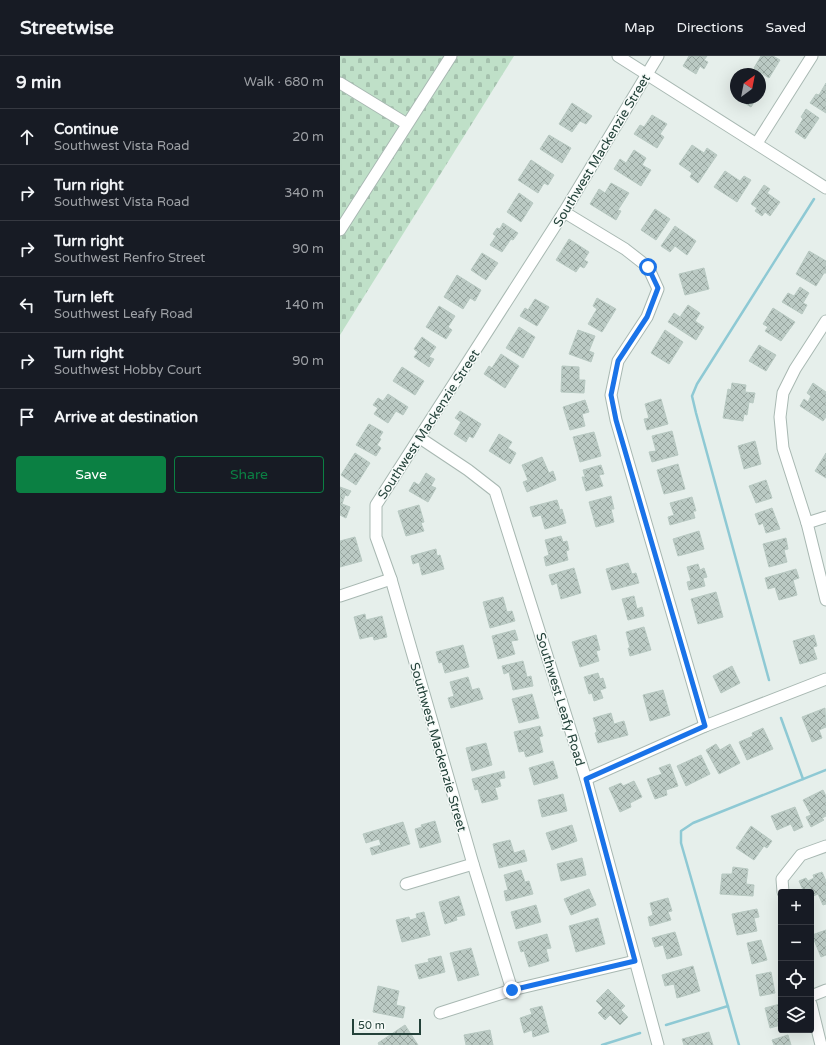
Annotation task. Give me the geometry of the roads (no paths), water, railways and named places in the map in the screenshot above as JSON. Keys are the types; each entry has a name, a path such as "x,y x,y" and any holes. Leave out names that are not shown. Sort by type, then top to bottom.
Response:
{"street":[{"path":"340,230 451,56"},
{"path":"618,56 826,188"},
{"name":"Southwest Mackenzie Street","path":"512,990 473,864 391,579 376,537 376,505 564,212 658,56"},
{"path":"757,143 812,56"},
{"path":"340,83 407,124"},
{"path":"564,212 625,250 648,267 658,288 647,317 618,361 611,395 616,420 705,726"},
{"path":"826,321 795,369 783,393 780,417 783,448 806,524 826,600"},
{"name":"Southwest Leafy Road","path":"420,438 495,490 586,779 658,1045"},
{"path":"806,524 826,517"},
{"path":"340,596 391,579"},
{"path":"586,779 705,726 826,679"},
{"path":"783,889 782,879 801,855 826,846"},
{"path":"406,884 473,864"},
{"path":"440,1013 512,990 635,961"},
{"path":"814,995 826,990"},
{"path":"814,1016 821,1045"}],"waterway":[{"path":"769,680 692,396 697,384 814,199"},
{"path":"781,718 803,779"},
{"path":"739,1045 681,843 681,831 693,823 826,770"},
{"path":"666,1025 728,1006"},
{"path":"602,1045 640,1033"}]}
